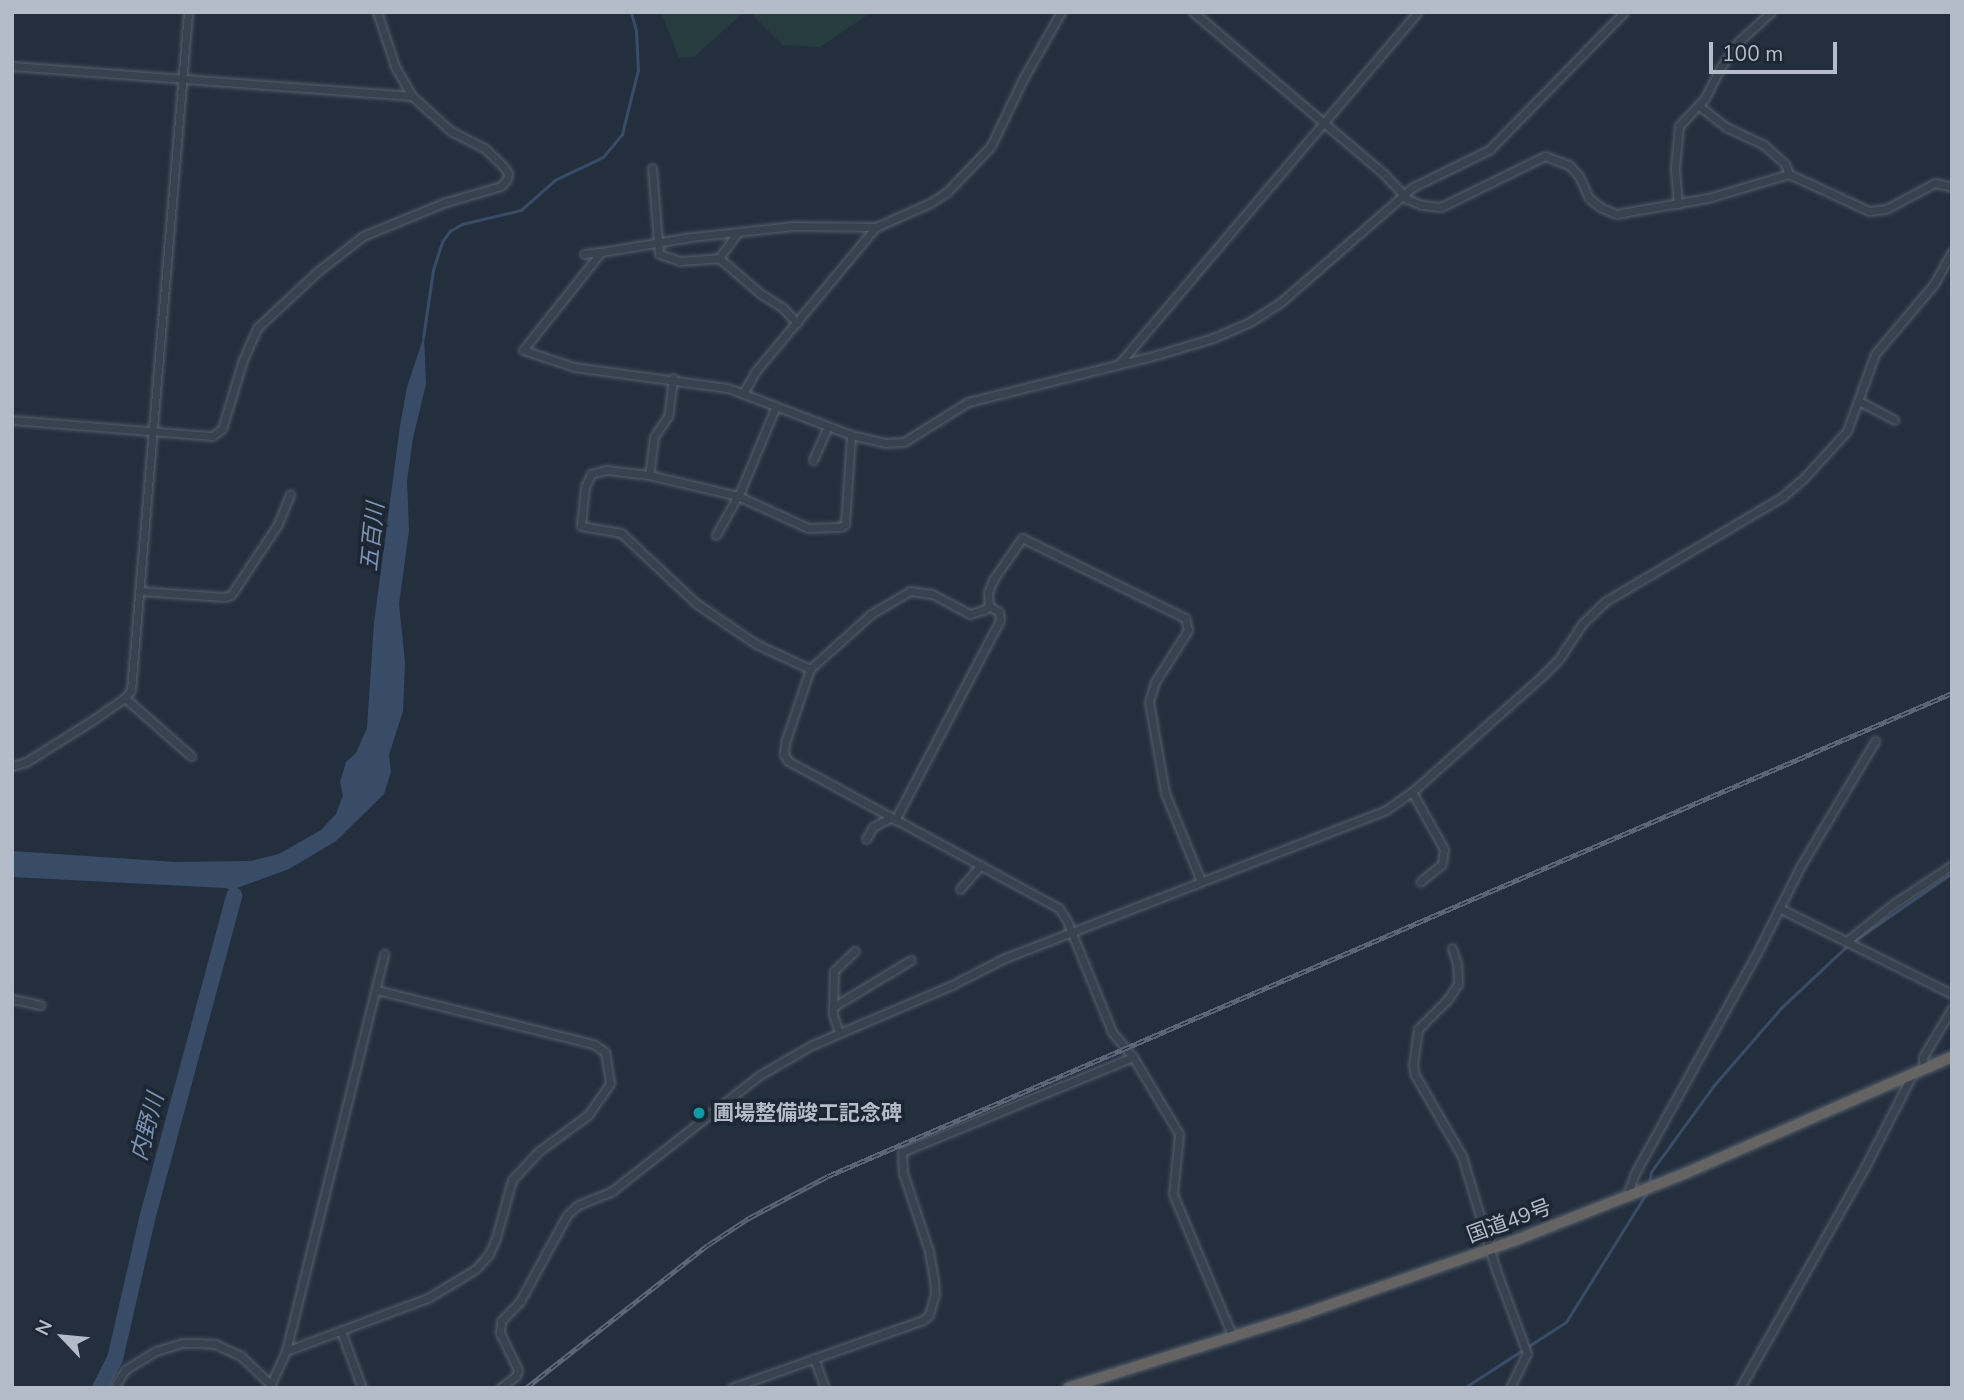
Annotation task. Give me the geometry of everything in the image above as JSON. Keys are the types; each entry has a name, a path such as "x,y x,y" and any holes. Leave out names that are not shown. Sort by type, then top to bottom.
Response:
{"highway":[{"name":"国道49号","path":"1068,1388 1298,1316 1490,1249 1627,1197 1952,1057"}],"street":[{"path":"12,766 26,762 125,698 131,690 188,12"},
{"path":"12,420 205,436 222,429 249,343 274,309 363,236 446,202 493,191 507,179 508,173 503,166 484,148 452,132 412,96 395,66 377,12"},
{"path":"744,392 755,372 876,227 947,192 987,151 1061,12"},
{"path":"1193,12 1384,174 1412,202 1441,207 1545,156 1569,165 1589,198 1609,212 1625,214 1708,198 1789,174 1868,211 1886,209 1935,183 1952,187"},
{"path":"1118,366 1417,12"},
{"path":"601,252 523,350 574,367 673,378 744,392 851,435 885,443 904,442 968,402 1118,366 1213,338 1250,322 1281,302 1403,195 1420,183 1489,150 1624,12"},
{"path":"1678,204 1676,135 1682,121 1705,99 1721,67 1738,42 1771,12"},
{"path":"12,66 412,96"},
{"path":"1698,106 1726,127 1763,145 1785,164 1789,174"},
{"path":"652,168 656,244 659,254 670,260 719,258 761,294 782,307 797,323"},
{"path":"584,254 691,237 793,226 876,227"},
{"path":"719,258 737,233"},
{"path":"500,1388 515,1377 518,1370 500,1333 500,1323 531,1284 568,1214 582,1202 612,1191 760,1076 792,1055 952,985 1005,958 1377,816 1412,792 1542,676 1583,624 1606,601 1782,497 1803,479 1847,431 1870,366 1880,347 1934,284 1952,252"},
{"path":"649,475 654,437 668,416 673,378"},
{"path":"1859,401 1894,420"},
{"path":"716,535 738,496 776,406"},
{"path":"813,460 828,427"},
{"path":"810,669 756,643 697,604 621,533 581,526 584,486 591,474 606,470 649,475 738,496 808,528 843,526 851,435"},
{"path":"140,591 231,595 278,524 290,494"},
{"path":"866,839 873,827 893,819 1000,620 999,612 989,606 987,600 993,580 1010,559 1019,540 1026,538 1187,621 1188,630 1156,682 1149,702 1165,793 1201,881"},
{"path":"989,606 970,614 932,594 910,591 871,614 810,669 785,743 785,758 1054,904 1063,914 1112,1032 1133,1057 1179,1134 1174,1194 1232,1335"},
{"path":"125,698 191,756"},
{"path":"1627,1197 1641,1162 1779,908 1875,741"},
{"path":"1412,792 1444,849 1442,864 1420,882"},
{"path":"960,889 981,865"},
{"path":"1847,941 1892,905 1952,865"},
{"path":"1779,908 1952,994"},
{"path":"1451,948 1457,963 1458,984 1418,1029 1413,1065 1415,1075 1462,1156 1490,1249 1527,1353 1510,1388"},
{"path":"839,1033 833,1007 834,971 855,951"},
{"path":"114,1388 125,1370 156,1351 170,1346 199,1343 215,1344 241,1356 270,1386 286,1351 384,954"},
{"path":"833,1007 911,960"},
{"path":"286,1351 428,1298 476,1269 492,1246 512,1180 539,1151 588,1115 610,1080 605,1052 593,1044 376,990"},
{"path":"12,999 40,1005"},
{"path":"1924,1069 1923,1057 1952,1008"},
{"path":"731,1388 923,1320 931,1313 934,1280 929,1251 903,1173 902,1152 1133,1057"},
{"path":"1741,1388 1906,1092 1912,1074"},
{"path":"341,1331 362,1388"},
{"path":"814,1358 825,1388"}],"green space":[{"path":"661,12 744,12 694,57 679,58"},
{"path":"750,12 872,12 820,47 783,45"}],"water":[{"path":"424,336 426,384 413,438 407,481 409,531 399,604 405,662 403,711 389,755 391,772 384,794 336,841 289,869 237,888 229,915 232,890 225,888 12,877 12,851 175,862 251,861 279,854 321,830 336,814 343,795 340,782 346,762 356,753 367,728 374,623 400,426 407,387"}],"waterway":[{"name":"五百川","path":"423,338 433,270 442,242 450,231 462,224 521,210 555,180 603,157 622,134 638,70 636,31 631,12"},
{"path":"1649,1184 1651,1172 1715,1084 1781,1008 1848,945 1952,873"},
{"name":"内野川","path":"100,1388 115,1359 147,1219 234,896"},
{"path":"1464,1388 1566,1322 1648,1191"}],"railway":[{"path":"526,1388 708,1245 749,1218 828,1176 1952,693"}],"place":[{"name":"圃場整備竣工記念碑","path":"699,1113"}]}
